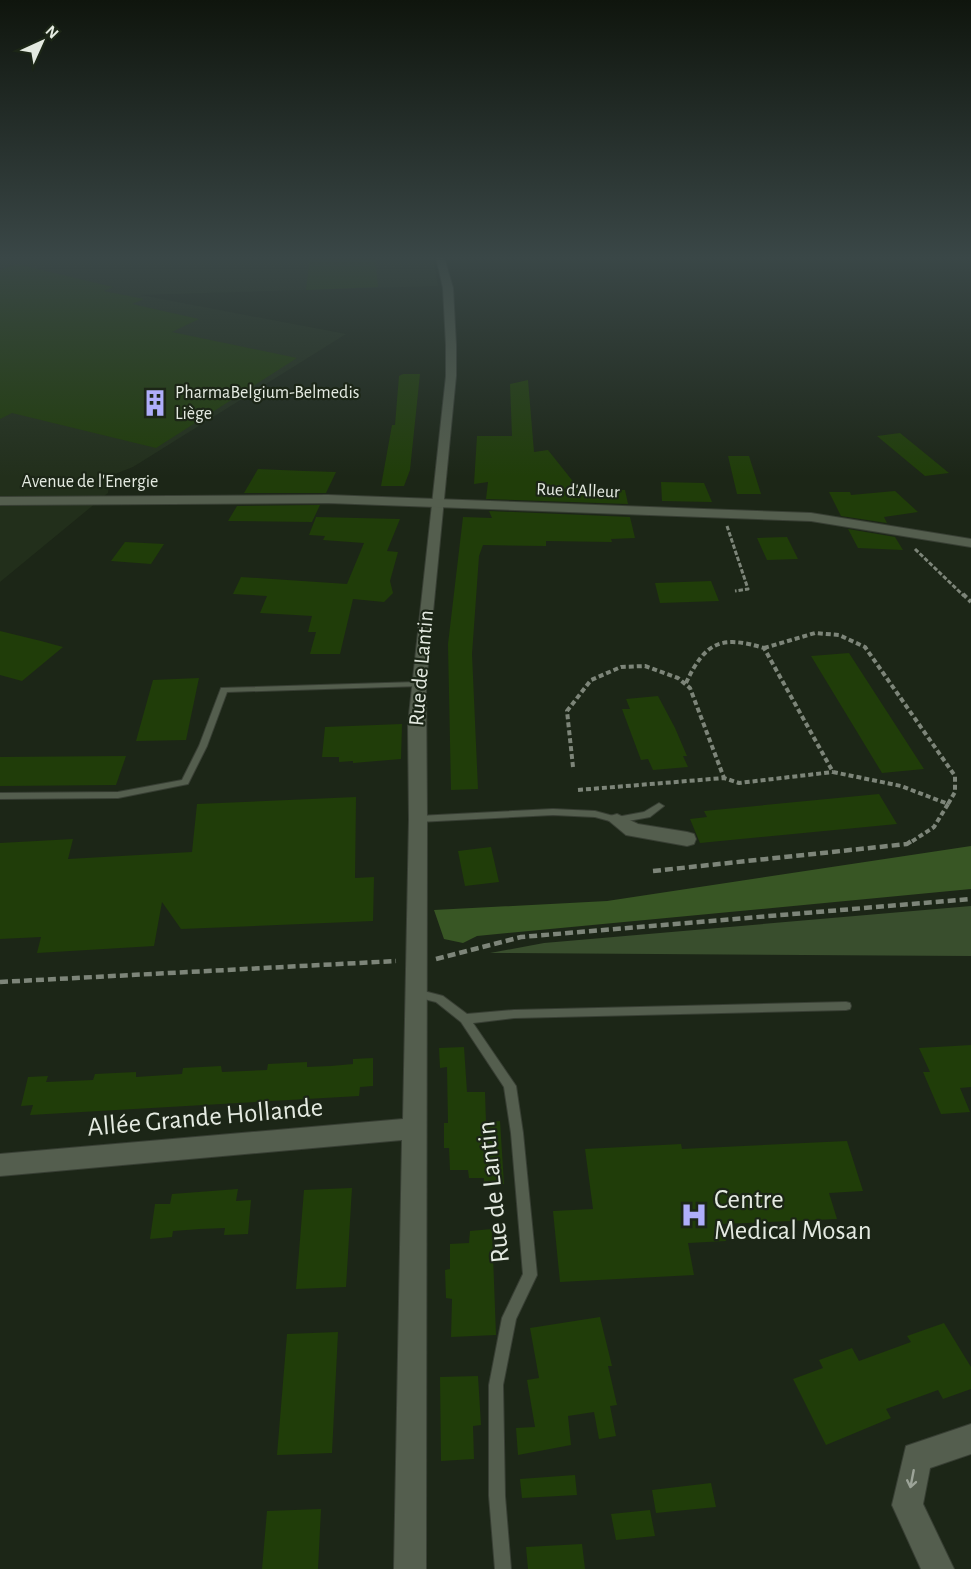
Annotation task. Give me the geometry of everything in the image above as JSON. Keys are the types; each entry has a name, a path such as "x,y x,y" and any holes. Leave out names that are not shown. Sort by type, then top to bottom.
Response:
{"street":[{"name":"Rue de Lantin","path":"410,1569 418,819 416,724 418,684 451,376 450,330"},
{"name":"Rue d'Alleur","path":"181,499 328,499 437,505 811,517 971,543"},
{"name":"Avenue de l'Energie","path":"0,501 181,499"},
{"path":"617,820 633,830 687,840"},
{"name":"Allée Grande Hollande","path":"0,1165 415,1128"},
{"path":"938,1569 907,1505 917,1458 971,1439"}],"lane":[{"path":"0,796 118,795 185,782 203,746 224,690 418,684"},
{"path":"418,819 553,812 595,814 617,820 647,815 659,806"},
{"name":"Rue de Lantin","path":"415,992 438,999 465,1019 510,1086 517,1132 530,1275 509,1318 496,1385 497,1496 503,1569"},
{"path":"465,1019 514,1014 846,1006"}],"path":[{"path":"723,514 748,589 735,591"},
{"path":"908,532 912,546 971,602"},
{"path":"653,871 907,844 934,826 955,792 955,776 865,647 847,636 829,632 810,632 764,648 745,641 723,641 712,644 699,655 686,683"},
{"path":"764,648 833,772"},
{"path":"573,767 567,711 591,680 621,667 645,666 686,683 724,778"},
{"path":"578,790 724,778 739,783 833,772 901,786 948,804"},
{"path":"0,982 343,966 434,959 521,938 971,899"}],"shaded area":[{"path":"0,330 326,330 346,334 133,467 110,476 108,493 0,582"},
{"path":"971,906 971,956 490,953 544,943"}],"green space":[{"path":"971,846 971,889 477,936 463,943 444,939 434,910 607,901"}],"building":[{"path":"0,330 176,330 172,332 297,358 156,448 12,413 0,419"},
{"path":"420,374 410,470 404,486 381,486 392,425 395,425 399,376"},
{"path":"528,380 534,452 548,450 579,489 625,490 628,504 486,499 488,482 474,484 477,436 512,436 510,384"},
{"path":"900,433 949,473 925,476 877,436"},
{"path":"728,456 749,456 761,494 737,494"},
{"path":"258,469 336,472 326,493 244,493"},
{"path":"661,482 704,483 712,502 662,501"},
{"path":"895,491 918,512 884,517 887,523 841,516 829,492 850,492 851,495"},
{"path":"320,505 312,522 228,521 237,506"},
{"path":"489,511 630,517 635,538 611,539 612,542 546,541 546,546 483,545 479,556 472,654 478,789 451,790 448,644 463,517 492,518"},
{"path":"316,517 400,519 387,551 398,552 390,581 393,593 384,602 353,599 340,654 310,654 316,632 308,632 312,616 260,613 267,596 233,594 241,577 347,584 364,543 323,540 325,536 309,535"},
{"path":"848,529 895,537 903,550 858,548"},
{"path":"787,537 798,559 767,560 757,538"},
{"path":"125,542 164,544 151,564 111,561"},
{"path":"711,581 719,601 660,603 655,583"},
{"path":"0,631 63,647 22,681 0,675"},
{"path":"849,653 924,769 882,773 811,656"},
{"path":"199,678 186,740 136,741 153,680"},
{"path":"658,696 687,756 683,756 688,767 653,770 648,759 641,760 622,709 630,709 626,699"},
{"path":"402,724 401,759 353,763 353,761 339,762 339,757 322,757 325,727"},
{"path":"126,756 116,785 0,786 0,757"},
{"path":"879,794 897,824 700,843 690,819 707,817 704,811"},
{"path":"356,797 355,878 374,877 373,921 181,929 162,902 154,946 37,953 41,937 0,939 0,843 73,839 68,859 192,852 197,804"},
{"path":"491,847 499,882 465,886 458,851"},
{"path":"971,1045 971,1087 960,1088 970,1112 941,1114 923,1072 930,1072 919,1048"},
{"path":"464,1047 467,1092 485,1092 486,1122 500,1121 504,1184 484,1185 484,1178 469,1178 468,1170 450,1170 449,1148 444,1148 444,1123 448,1123 447,1067 440,1068 439,1048"},
{"path":"373,1058 373,1086 360,1087 359,1096 30,1115 33,1105 21,1106 28,1077 48,1076 46,1082 93,1080 95,1074 136,1072 136,1077 182,1074 183,1068 221,1066 222,1072 267,1070 268,1064 307,1062 307,1067 331,1066 353,1064 353,1059"},
{"name":"Centre Medical Mosan","path":"847,1141 863,1191 829,1193 837,1219 722,1224 726,1241 688,1243 694,1275 560,1282 553,1211 593,1209 585,1149 681,1144 682,1149"},
{"path":"352,1188 346,1287 296,1289 304,1190"},
{"path":"238,1189 236,1201 251,1200 248,1234 224,1235 225,1228 200,1229 173,1231 172,1237 150,1239 155,1204 170,1204 172,1194"},
{"path":"492,1229 496,1335 451,1337 452,1299 446,1298 445,1270 450,1269 450,1244 469,1243 470,1231"},
{"path":"600,1317 612,1366 608,1366 617,1405 610,1406 616,1436 599,1439 594,1412 568,1416 571,1445 518,1455 516,1428 535,1427 527,1380 539,1378 530,1328"},
{"path":"944,1323 971,1367 971,1389 943,1399 938,1390 886,1409 891,1418 826,1445 793,1379 823,1368 819,1360 852,1348 859,1361 911,1342 907,1336"},
{"path":"338,1332 332,1453 277,1455 287,1334"},
{"path":"478,1376 481,1425 473,1426 474,1459 441,1461 440,1377"},
{"path":"575,1475 577,1495 522,1498 520,1479"},
{"path":"711,1483 716,1507 656,1513 652,1490"},
{"path":"321,1509 318,1569 262,1569 267,1511"},
{"path":"650,1510 655,1536 616,1540 611,1514"},
{"path":"582,1544 585,1569 528,1569 526,1547"}],"place":[{"name":"PharmaBelgium-Belmedis Liège","path":"155,403"},
{"name":"Centre Medical Mosan","path":"694,1215"}]}
